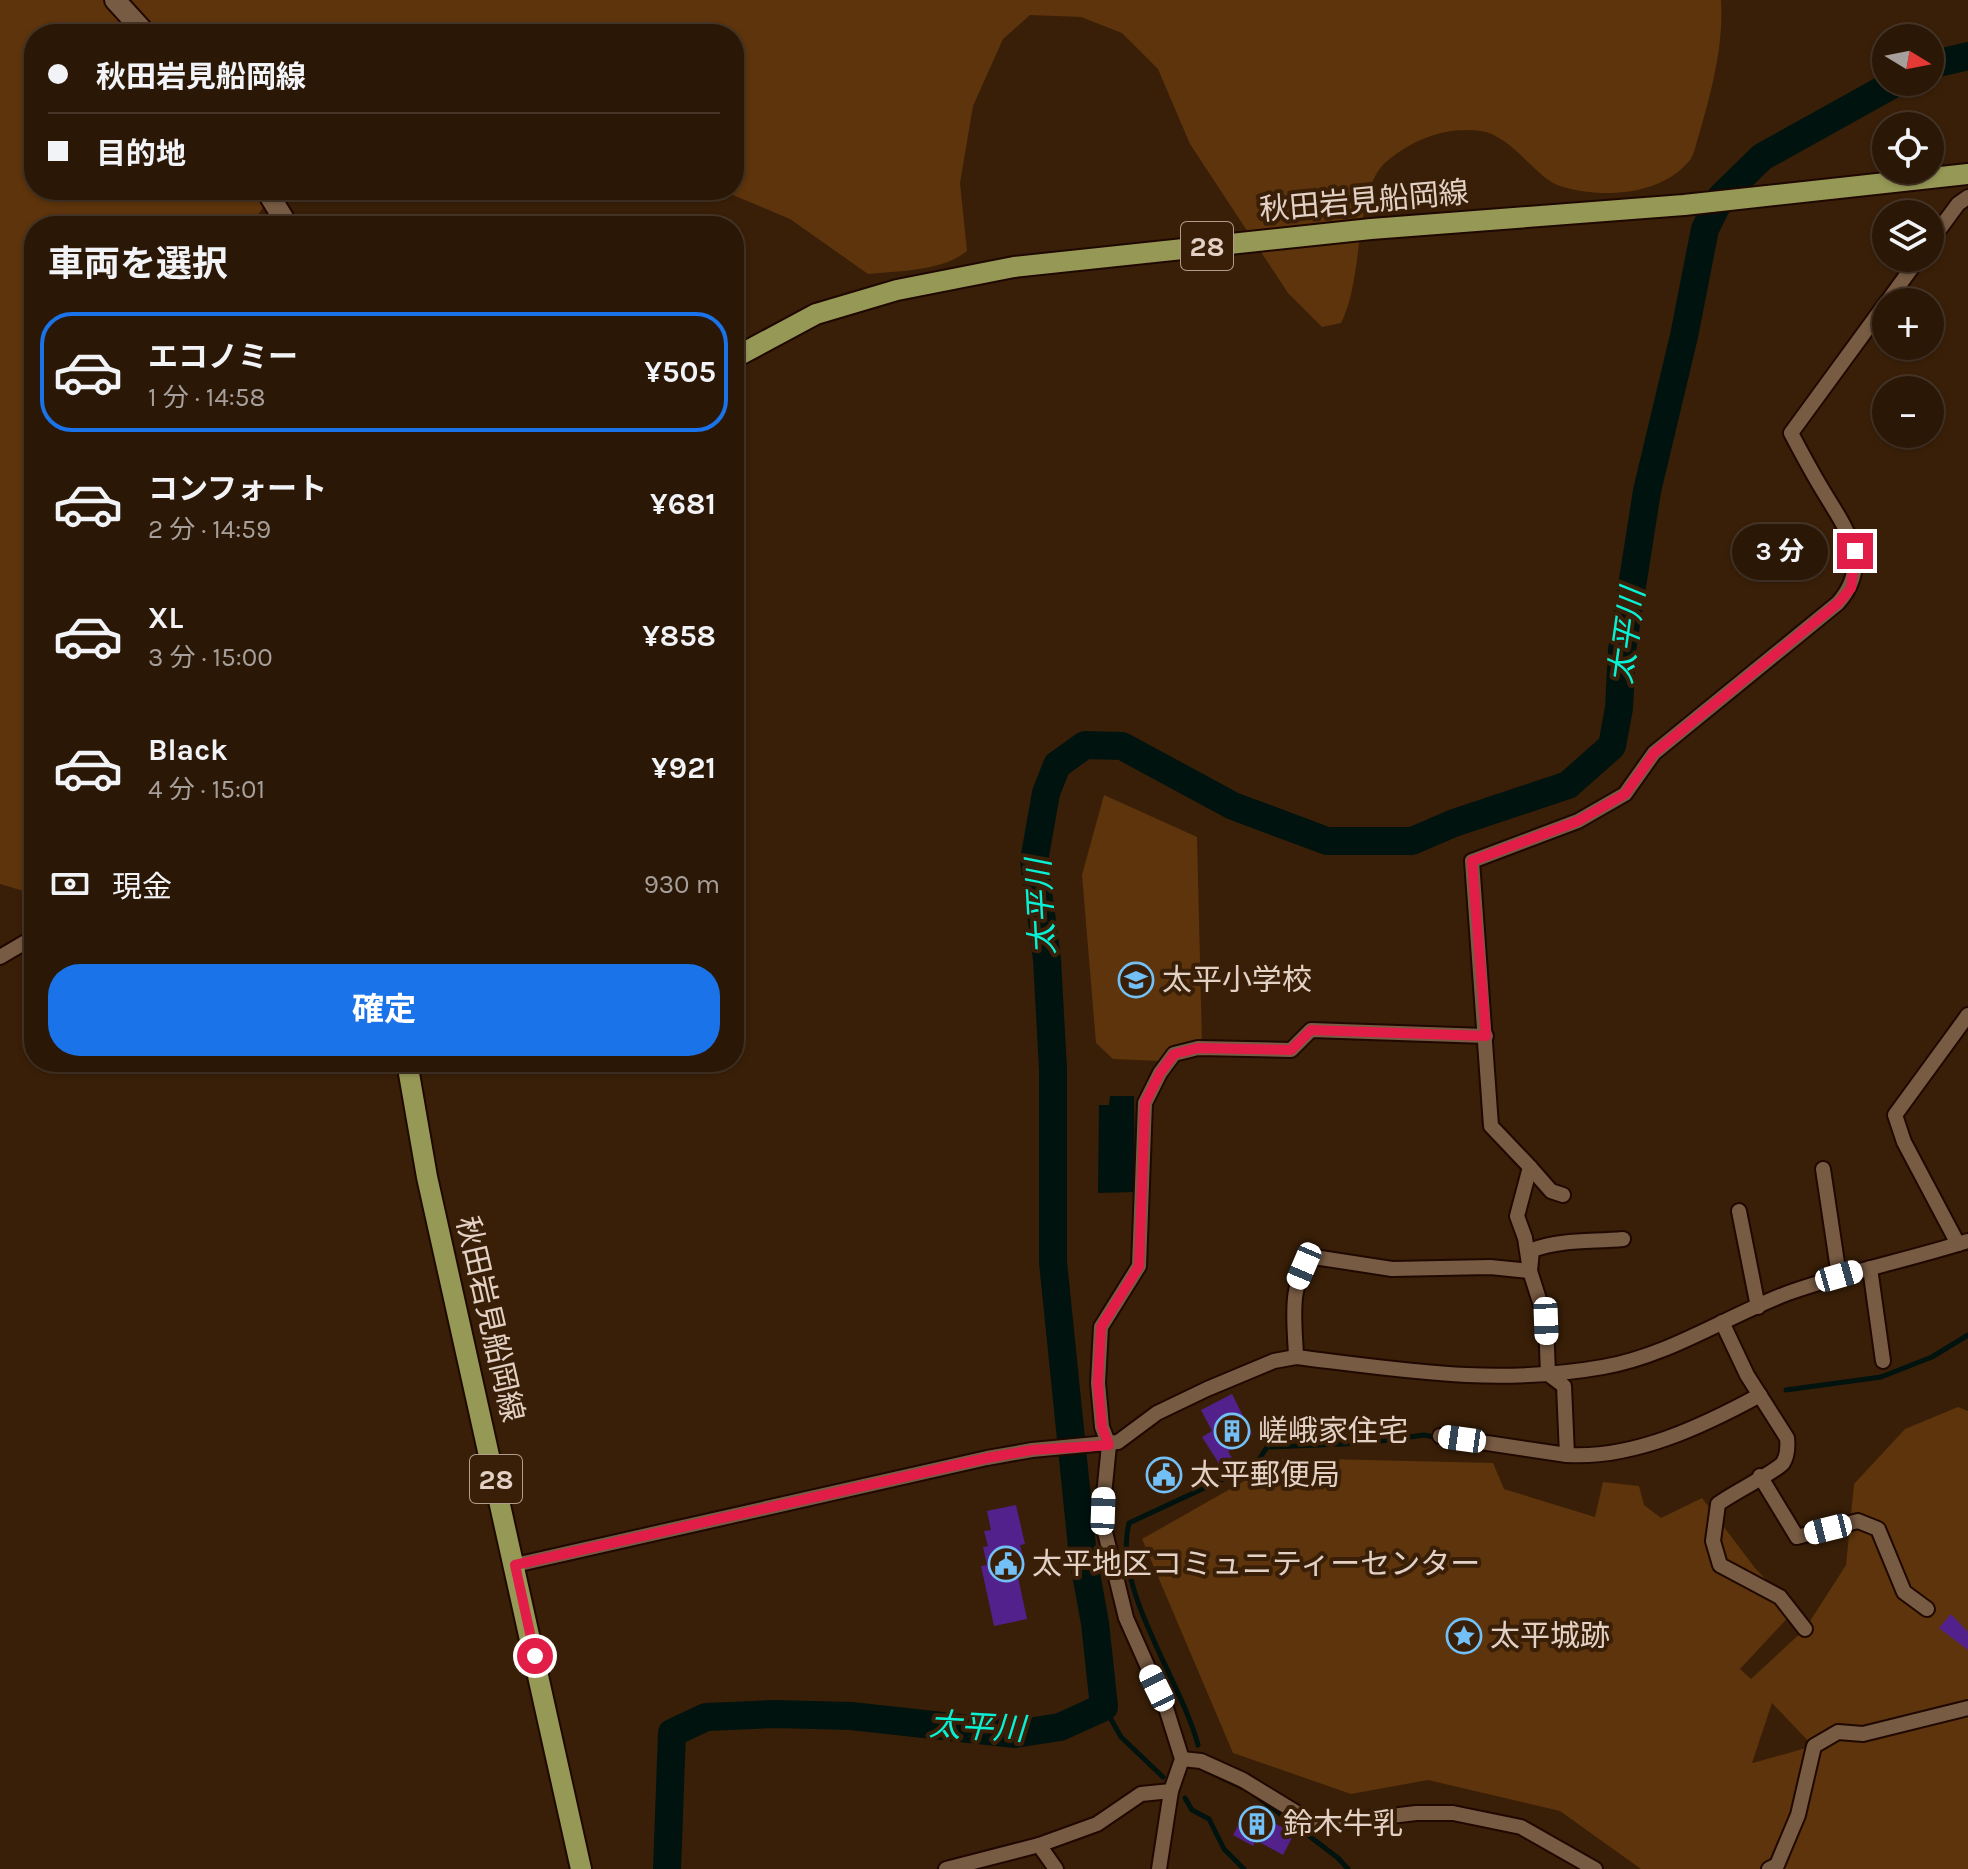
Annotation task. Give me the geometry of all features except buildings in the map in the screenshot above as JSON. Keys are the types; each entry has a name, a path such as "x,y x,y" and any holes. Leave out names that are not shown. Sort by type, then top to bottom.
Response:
{"main road":[{"name":"秋田岩見船岡線","path":"744,353 816,314 897,290 981,272 1371,229 1695,203 1968,174"},
{"name":"秋田岩見船岡線","path":"409,1072 427,1177 581,1869"}],"street":[{"path":"115,0 137,24"},
{"path":"1944,223 1958,204 1968,197"},
{"path":"1563,1195 1551,1191 1491,1126 1472,861 1578,821 1625,794 1654,753 1826,613 1851,588 1855,551 1846,526 1791,433 1872,321"},
{"path":"0,957 24,943"},
{"path":"515,1565 1038,1449 1104,1445 1127,1436 1157,1413 1207,1389 1274,1361 1296,1357 1450,1376 1504,1378 1607,1367 1643,1357 1839,1276 1963,1242 1904,1142 1895,1115 1968,1015"},
{"path":"1159,1869 1171,1791 1182,1759 1166,1708 1126,1618 1110,1561 1103,1511 1104,1445 1098,1383 1101,1327 1139,1266 1145,1103 1174,1054 1198,1048 1291,1050 1311,1030 1486,1036"},
{"path":"1530,1167 1517,1216 1546,1321 1548,1374"},
{"path":"1823,1169 1839,1276"},
{"path":"1739,1211 1758,1307"},
{"path":"1530,1271 1532,1250 1543,1246 1566,1240 1582,1243 1623,1239"},
{"path":"1296,1357 1297,1283 1304,1266 1314,1257 1392,1269 1490,1267 1530,1271"},
{"path":"1870,1268 1883,1361"},
{"path":"1722,1322 1760,1395 1787,1438 1788,1448 1781,1466 1718,1504 1713,1541 1715,1554 1720,1565 1780,1597 1805,1629"},
{"path":"1548,1374 1564,1386 1567,1455"},
{"path":"1440,1436 1567,1455 1607,1454 1670,1436 1721,1416 1760,1395"},
{"path":"1760,1476 1797,1537 1858,1521 1878,1529 1904,1592 1927,1609"},
{"path":"1769,1869 1777,1865 1798,1815 1814,1746 1838,1732 1863,1734 1968,1708"},
{"path":"1182,1759 1201,1761 1243,1780 1310,1821 1333,1823 1416,1813 1453,1813 1521,1827 1595,1869"},
{"path":"946,1869 1039,1845 1097,1824 1141,1794 1171,1791"},
{"path":"1039,1845 1056,1869"}],"shaded area":[{"path":"0,0 1721,0 1716,69 1703,121 1691,158 1678,172 1663,181 1630,191 1576,190 1551,182 1492,134 1455,130 1430,136 1386,162 1376,175 1364,213 1348,305 1341,323 1322,327 1288,293 1190,144 1158,69 1122,33 1081,17 1030,15 1003,39 973,106 960,183 967,251 946,263 907,271 868,274 790,219 744,200 744,24 24,24 24,200 273,200 257,216 24,216 24,891 0,884"},
{"path":"1104,795 1197,837 1202,1043 1159,1061 1113,1059 1096,1043 1082,875"},
{"path":"1110,1096 1134,1096 1135,1192 1098,1193 1099,1105 1109,1105"},
{"path":"1958,1407 1968,1411 1968,1869 1641,1869 1560,1811 1428,1780 1351,1794 1233,1753 1142,1539 1285,1458 1493,1463 1504,1489 1595,1517 1603,1482 1639,1486 1644,1505 1661,1518 1702,1498 1755,1568 1795,1610 1740,1669 1751,1679 1805,1629 1846,1565 1854,1484 1905,1429","holes":["1772,1703 1813,1746 1753,1763 1752,1763"]}],"waterway":[{"name":"太平川","path":"1944,62 1968,56"},
{"name":"太平川","path":"667,1869 672,1733 706,1717 775,1714 851,1716 1015,1734 1060,1727 1104,1707 1095,1623 1083,1557 1053,1262 1053,1069 1047,959 1034,861 1046,793 1057,765 1085,745 1122,746 1233,806 1327,841 1412,841 1454,823 1568,785 1612,746 1619,708 1622,650 1647,491 1684,336 1705,229 1721,197 1762,157 1872,96"},
{"path":"1786,1390 1881,1377 1932,1357 1968,1335"},
{"path":"1198,1745 1139,1605 1126,1549 1129,1523 1256,1464 1267,1447 1366,1443 1424,1435 1439,1438"},
{"path":"1587,1461 1609,1459"},
{"path":"1104,1707 1121,1737 1163,1777"},
{"path":"1205,1770 1250,1791 1348,1869"},
{"path":"1185,1798 1192,1810 1209,1819 1224,1849 1244,1869"}],"place":[{"name":"太平小学校","path":"1136,980"},
{"name":"嵯峨家住宅","path":"1232,1431"},
{"name":"太平郵便局","path":"1164,1475"},
{"name":"太平地区コミュニティーセンター","path":"1006,1564"},
{"name":"太平城跡","path":"1464,1636"},
{"name":"鈴木牛乳","path":"1257,1824"}],"route":[{"path":"535,1656 515,1565 987,1458 1032,1450 1109,1445 1102,1427 1098,1383 1101,1327 1139,1266 1145,1103 1174,1054 1198,1048 1291,1050 1311,1030 1486,1036 1472,861 1578,821 1625,794 1654,753 1838,603 1851,588 1855,551"}]}
